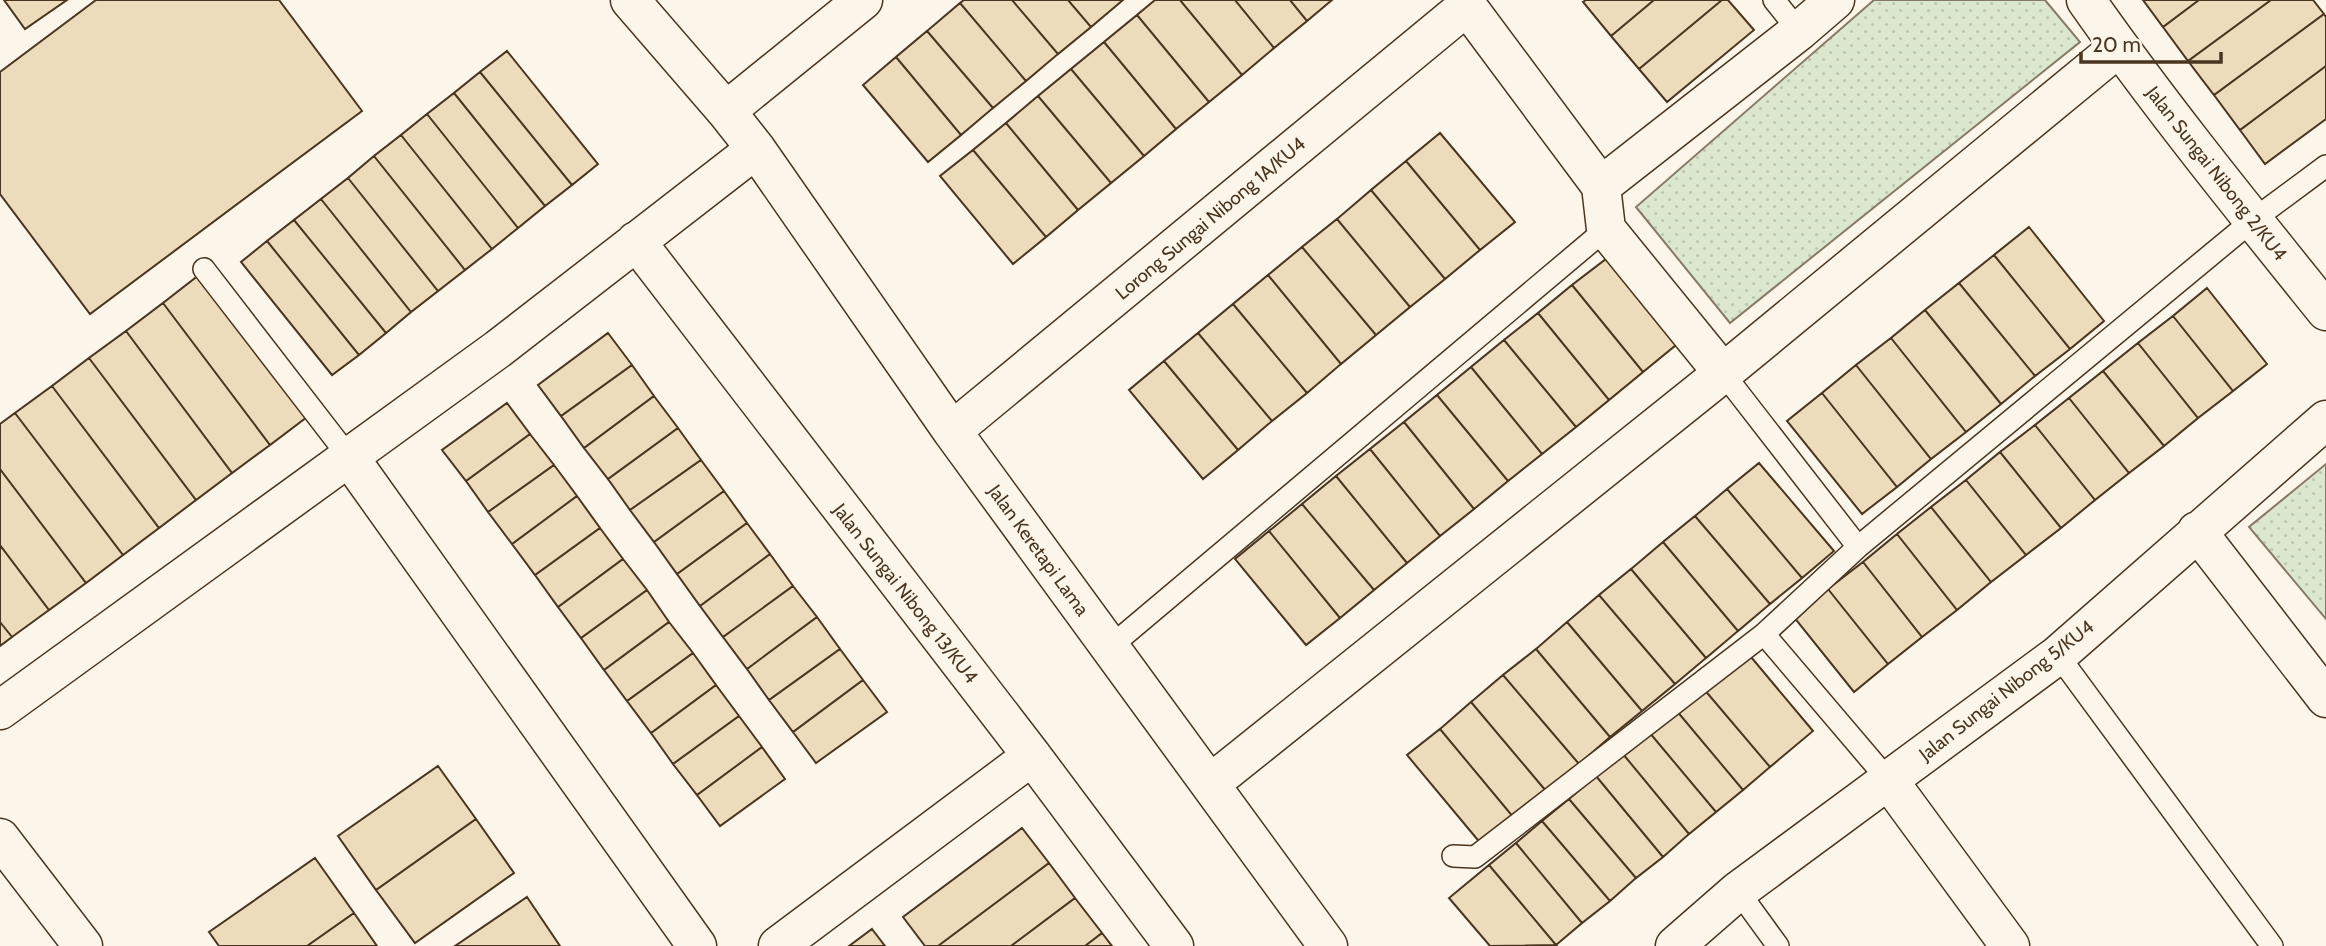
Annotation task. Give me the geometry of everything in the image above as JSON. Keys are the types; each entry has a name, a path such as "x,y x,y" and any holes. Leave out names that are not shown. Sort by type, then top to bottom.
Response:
{"street":[{"name":"Jalan Keretapi Lama","path":"630,0 756,149 952,431 1328,946"},
{"path":"726,111 863,0"},
{"path":"1601,186 1835,0"},
{"name":"Jalan Sungai Nibong 2/KU4","path":"2086,0 2119,47 2326,311"},
{"path":"1466,3 1601,186 1606,229 1723,373"},
{"name":"Lorong Sungai Nibong 1A/KU4","path":"952,431 1466,3"},
{"path":"1210,784 1723,373 2119,47"},
{"path":"0,710 498,349 756,149"},
{"name":"Jalan Sungai Nibong 13/KU4","path":"636,242 1032,756 1174,946"},
{"name":"Jalan Sungai Nibong 5/KU4","path":"1675,946 1738,891 2058,655 2326,420"},
{"path":"349,457 697,946"},
{"path":"2197,531 2326,698"},
{"path":"778,946 1032,756"},
{"path":"1889,781 2010,946"},
{"path":"0,838 83,946"}],"lane":[{"path":"1774,0 1799,31"},
{"path":"1453,856 1475,857 1764,634 1858,547 2253,220 2326,166"},
{"path":"1110,647 1606,229"},
{"path":"204,269 349,457"},
{"path":"1723,373 1858,547"},
{"path":"1764,634 1889,781"},
{"path":"2058,655 2272,946"},
{"path":"1738,891 1778,946"}],"green space":[{"path":"1874,0 2045,0 2080,42 1730,323 1636,207"},
{"path":"2326,464 2326,619 2249,527"}],"building":[{"path":"4,0 67,0 25,29"},
{"path":"96,0 279,0 362,111 90,314 0,194 0,72"},
{"path":"964,0 1012,0 1058,54 1026,81 960,3"},
{"path":"1012,0 1068,0 1091,27 1058,54"},
{"path":"1068,0 1123,0 1091,27"},
{"path":"1155,0 1180,0 1242,75 1209,102 1137,15"},
{"path":"1180,0 1235,0 1274,48 1242,75"},
{"path":"1235,0 1290,0 1307,21 1274,48"},
{"path":"1290,0 1332,0 1307,21"},
{"path":"1654,0 1611,36 1583,2"},
{"path":"1654,0 1722,0 1639,69 1611,36"},
{"path":"1722,0 1728,0 1754,30 1667,102 1639,69"},
{"path":"2143,0 2199,0 2163,27"},
{"path":"2199,0 2271,0 2188,61 2163,27"},
{"path":"2271,0 2313,0 2324,14 2214,95 2188,61"},
{"path":"960,3 1026,81 993,108 927,31"},
{"path":"2324,14 2326,66 2240,130 2214,95"},
{"path":"1137,15 1209,102 1176,129 1104,42"},
{"path":"927,31 993,108 961,135 896,57"},
{"path":"1104,42 1176,129 1144,156 1071,69"},
{"path":"507,51 598,164 572,185 480,72"},
{"path":"896,57 961,135 928,162 863,85"},
{"path":"2326,66 2326,119 2265,164 2240,130"},
{"path":"1071,69 1144,156 1111,183 1038,96"},
{"path":"480,72 572,185 545,206 454,93"},
{"path":"454,93 545,206 518,228 427,114"},
{"path":"1038,96 1111,183 1078,210 1006,123"},
{"path":"427,114 518,228 492,249 401,135"},
{"path":"1006,123 1078,210 1046,237 973,150"},
{"path":"1440,133 1515,222 1480,250 1406,161"},
{"path":"401,135 492,249 465,270 374,156"},
{"path":"973,150 1046,237 1013,264 940,176"},
{"path":"374,156 465,270 438,291 348,178"},
{"path":"1406,161 1480,250 1445,279 1371,190"},
{"path":"348,178 438,291 411,312 321,199"},
{"path":"1371,190 1445,279 1410,307 1337,219"},
{"path":"321,199 411,312 386,333 294,220"},
{"path":"1337,219 1410,307 1376,335 1302,247"},
{"path":"294,220 386,333 359,355 267,241"},
{"path":"2029,227 2104,321 2070,349 1994,255"},
{"path":"267,241 359,355 332,375 241,262"},
{"path":"1302,247 1376,335 1341,364 1268,275"},
{"path":"1994,255 2070,349 2035,376 1959,283"},
{"path":"1606,259 1676,345 1643,372 1572,285"},
{"path":"199,275 307,417 270,445 163,303"},
{"path":"1268,275 1341,364 1307,393 1233,304"},
{"path":"1959,283 2035,376 2001,404 1925,310"},
{"path":"1572,285 1643,372 1609,400 1538,313"},
{"path":"2207,288 2267,364 2233,391 2173,316"},
{"path":"163,303 270,445 232,473 126,331"},
{"path":"1233,304 1307,393 1272,421 1198,333"},
{"path":"1925,310 2001,404 1966,432 1891,338"},
{"path":"1538,313 1609,400 1576,427 1504,340"},
{"path":"2173,316 2233,391 2198,418 2138,343"},
{"path":"126,331 232,473 196,500 89,358"},
{"path":"608,333 632,365 561,416 538,385"},
{"path":"1198,333 1272,421 1238,450 1164,361"},
{"path":"1891,338 1966,432 1931,459 1856,365"},
{"path":"1504,340 1576,427 1542,454 1471,367"},
{"path":"2138,343 2198,418 2164,446 2103,371"},
{"path":"89,358 196,500 159,528 52,386"},
{"path":"1164,361 1238,450 1203,479 1129,390"},
{"path":"632,365 654,396 584,448 561,416"},
{"path":"1856,365 1931,459 1897,487 1822,393"},
{"path":"1471,367 1542,454 1508,481 1437,395"},
{"path":"2103,371 2164,446 2129,473 2069,398"},
{"path":"52,386 159,528 123,555 15,413"},
{"path":"1822,393 1897,487 1862,514 1787,421"},
{"path":"1437,395 1508,481 1474,509 1404,422"},
{"path":"654,396 678,428 608,479 584,448"},
{"path":"2069,398 2129,473 2095,500 2035,425"},
{"path":"507,403 530,434 466,481 442,450"},
{"path":"15,413 123,555 86,583 0,469 0,424"},
{"path":"1404,422 1474,509 1440,536 1370,449"},
{"path":"2035,425 2095,500 2061,528 2000,452"},
{"path":"678,428 701,460 630,510 608,479"},
{"path":"530,434 554,465 488,512 466,481"},
{"path":"1370,449 1440,536 1407,563 1336,476"},
{"path":"2000,452 2061,528 2026,555 1966,480"},
{"path":"701,460 724,491 654,542 630,510"},
{"path":"1759,463 1834,551 1802,578 1727,489"},
{"path":"554,465 577,496 512,544 488,512"},
{"path":"0,469 86,583 49,610 0,545"},
{"path":"1336,476 1407,563 1374,590 1302,504"},
{"path":"1966,480 2026,555 1991,582 1931,507"},
{"path":"1727,489 1802,578 1770,604 1695,516"},
{"path":"724,491 747,523 677,574 654,542"},
{"path":"577,496 600,528 535,575 512,544"},
{"path":"1302,504 1374,590 1340,618 1269,531"},
{"path":"1931,507 1991,582 1957,610 1897,534"},
{"path":"1695,516 1770,604 1738,631 1663,542"},
{"path":"747,523 770,554 700,606 677,574"},
{"path":"600,528 623,559 558,607 535,575"},
{"path":"1269,531 1340,618 1306,645 1235,559"},
{"path":"1897,534 1957,610 1922,637 1863,562"},
{"path":"1663,542 1738,631 1706,658 1631,569"},
{"path":"0,545 49,610 12,637 0,622"},
{"path":"770,554 793,586 723,637 700,606"},
{"path":"623,559 647,590 581,638 558,607"},
{"path":"1863,562 1922,637 1888,664 1828,589"},
{"path":"1631,569 1706,658 1675,684 1599,595"},
{"path":"793,586 817,617 747,669 723,637"},
{"path":"1828,589 1888,664 1854,692 1793,616"},
{"path":"647,590 669,622 604,670 581,638"},
{"path":"1599,595 1675,684 1642,711 1567,622"},
{"path":"817,617 840,649 769,700 747,669"},
{"path":"0,622 12,637 0,646"},
{"path":"669,622 693,653 627,701 604,670"},
{"path":"1567,622 1642,711 1610,737 1536,649"},
{"path":"840,649 863,680 793,732 769,700"},
{"path":"1536,649 1610,737 1579,764 1503,675"},
{"path":"1746,651 1813,731 1770,767 1703,688"},
{"path":"693,653 716,685 651,733 627,701"},
{"path":"1503,675 1579,764 1546,791 1471,702"},
{"path":"863,680 887,712 816,763 793,732"},
{"path":"716,685 739,716 673,764 651,733"},
{"path":"1703,688 1770,767 1743,790 1676,710"},
{"path":"1471,702 1546,791 1514,818 1440,729"},
{"path":"1676,710 1743,790 1716,812 1649,732"},
{"path":"739,716 762,747 697,795 673,764"},
{"path":"1440,729 1514,818 1482,845 1407,755"},
{"path":"1649,732 1716,812 1689,834 1623,754"},
{"path":"762,747 785,779 720,826 697,795"},
{"path":"1623,754 1689,834 1663,857 1596,776"},
{"path":"438,766 476,819 376,890 338,836"},
{"path":"1596,776 1663,857 1636,878 1569,799"},
{"path":"1569,799 1636,878 1610,901 1542,821"},
{"path":"476,819 514,873 415,943 376,890"},
{"path":"1542,821 1610,901 1582,923 1516,843"},
{"path":"1022,828 1049,863 938,946 925,946 903,917"},
{"path":"1516,843 1582,923 1556,945 1489,865"},
{"path":"315,858 354,913 307,946 219,946 209,932"},
{"path":"1049,863 1075,898 1011,946 938,946"},
{"path":"1489,865 1556,945 1490,946 1449,898"},
{"path":"527,897 560,946 455,946"},
{"path":"1075,898 1102,933 1085,946 1011,946"},
{"path":"354,913 377,946 307,946"},
{"path":"872,929 885,946 849,946"},
{"path":"1102,933 1112,946 1085,946"}]}
